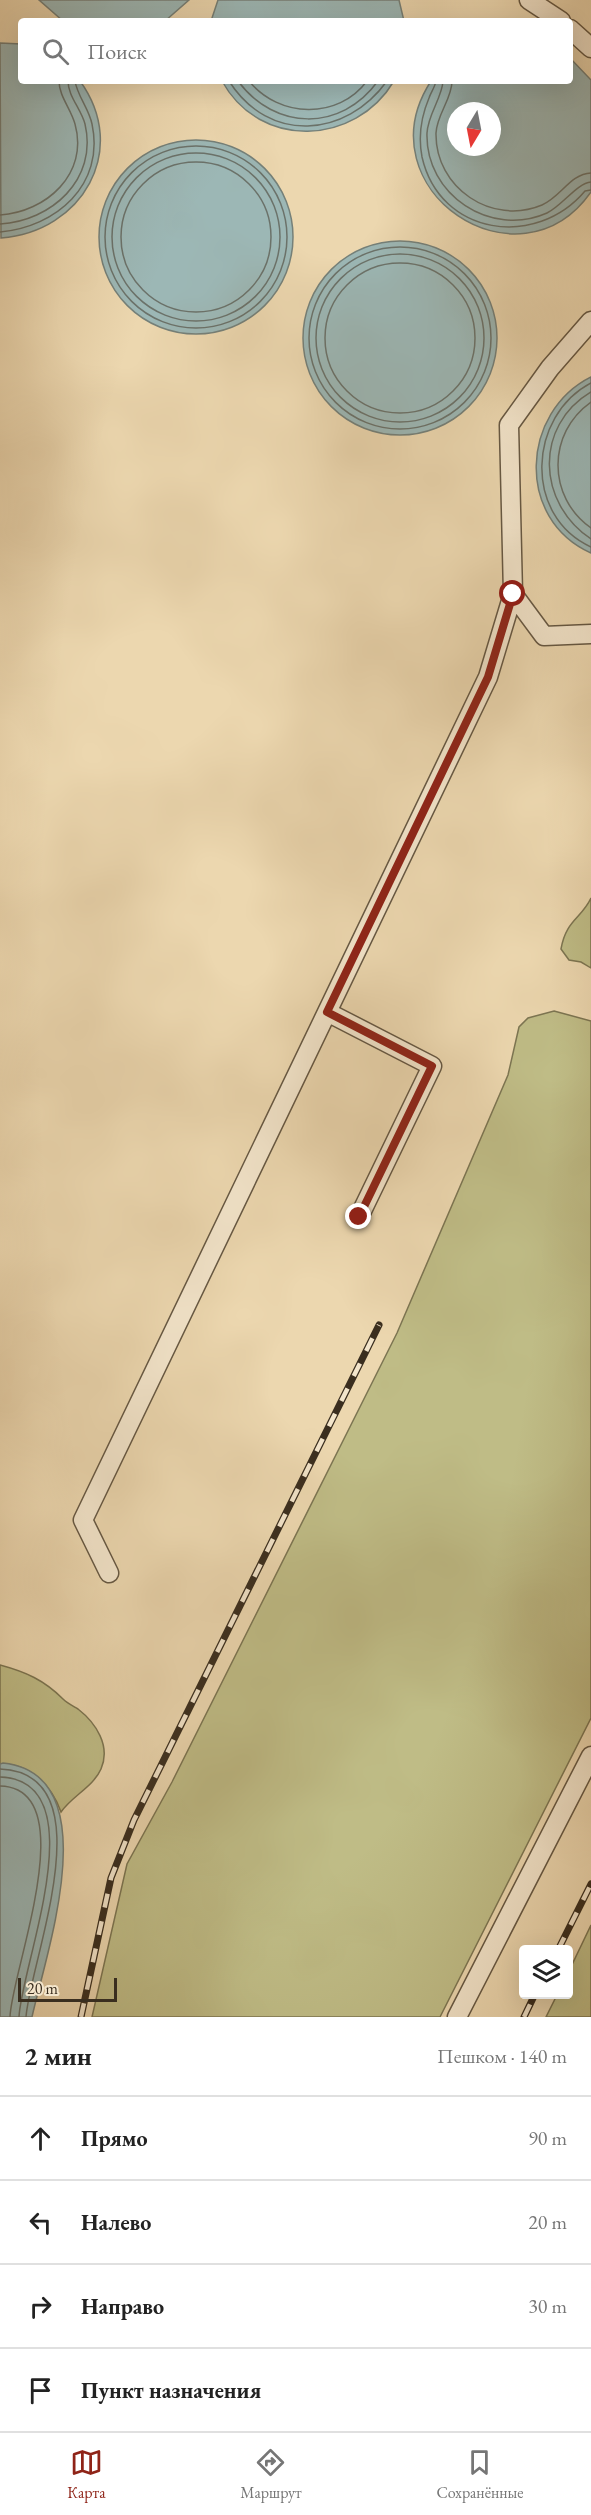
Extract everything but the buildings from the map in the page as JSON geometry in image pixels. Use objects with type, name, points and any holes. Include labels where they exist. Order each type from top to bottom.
[{"type":"lane","points":[[529,0],[556,18]]},
{"type":"lane","points":[[573,32],[591,48]]},
{"type":"lane","points":[[109,1573],[83,1520],[488,677],[513,594],[509,425],[550,368],[591,321]]},
{"type":"lane","points":[[513,594],[544,636],[591,634]]},
{"type":"lane","points":[[327,1012],[432,1066],[359,1217]]},
{"type":"lane","points":[[457,2017],[591,1756]]},
{"type":"shaded area","points":[[591,898],[591,968],[581,962],[569,960],[561,949],[566,932]]},
{"type":"shaded area","points":[[554,1011],[591,1021],[591,1718],[440,2017],[92,2017],[127,1864],[172,1782],[397,1333],[508,1075],[519,1027],[528,1018]]},
{"type":"shaded area","points":[[0,1665],[42,1682],[85,1715],[100,1736],[104,1752],[101,1769],[93,1781],[61,1812],[52,1793],[38,1778],[21,1767],[0,1764]]},
{"type":"shaded area","points":[[591,1925],[591,2017],[546,2017],[555,1999],[573,1999],[573,1963]]},
{"type":"water","points":[[39,0],[189,0],[168,18],[60,18]]},
{"type":"water","points":[[218,0],[399,0],[403,18],[212,18]]},
{"type":"water","points":[[0,43],[18,44],[18,84],[82,84],[94,107],[100,134],[98,159],[90,183],[75,204],[55,221],[30,232],[1,238]]},
{"type":"water","points":[[573,61],[591,80],[591,192],[561,221],[526,233],[490,231],[458,216],[432,191],[416,158],[415,121],[430,84],[573,84]]},
{"type":"water","points":[[224,84],[392,84],[377,102],[356,118],[332,128],[308,131],[283,128],[259,119],[239,103]]},
{"type":"water","points":[[206,140],[242,151],[265,168],[277,183],[286,200],[292,218],[292,256],[286,274],[277,291],[265,306],[250,318],[233,327],[215,333],[186,334],[150,323],[121,299],[110,283],[100,256],[99,227],[110,191],[134,162],[150,151],[177,141]]},
{"type":"water","points":[[410,241],[446,252],[469,269],[481,284],[490,301],[496,319],[496,357],[490,375],[481,392],[469,407],[454,419],[437,428],[419,434],[390,435],[354,424],[325,400],[314,384],[304,357],[303,328],[314,292],[338,263],[354,252],[381,242]]},
{"type":"water","points":[[591,377],[591,553],[566,537],[549,516],[539,492],[536,465],[540,439],[551,414],[568,393]]},
{"type":"water","points":[[0,1764],[35,1774],[54,1798],[62,1831],[62,1870],[57,1911],[32,2017],[0,2017]]},
{"type":"railway","points":[[81,2017],[111,1878],[134,1820],[379,1325]]},
{"type":"railway","points":[[560,1945],[591,1884]]},
{"type":"railway","points":[[524,2017],[533,1999]]},
{"type":"route","points":[[359,1217],[432,1066],[327,1012],[488,677],[513,594]]}]
